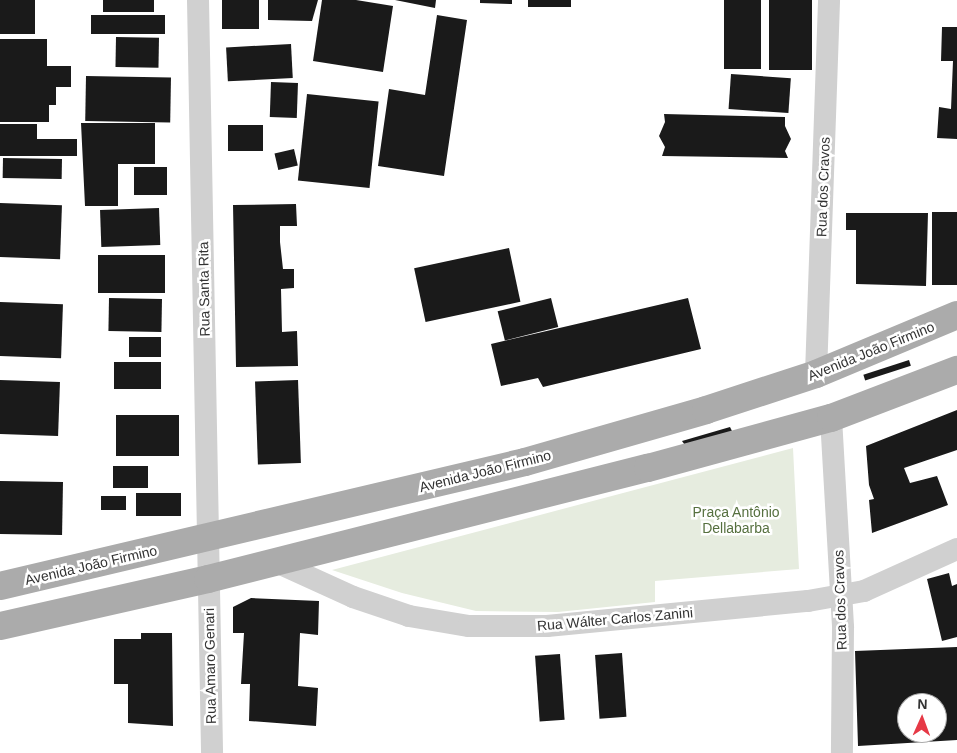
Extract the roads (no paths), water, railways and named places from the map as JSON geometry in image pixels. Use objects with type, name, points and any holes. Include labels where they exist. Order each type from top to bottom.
[{"type":"main road","name":"Avenida João Firmino","points":[[0,586],[525,462],[706,410],[816,374],[957,315]]},
{"type":"main road","points":[[0,626],[208,579],[648,468],[831,418],[957,370]]},
{"type":"street","name":"Rua Santa Rita","points":[[198,0],[208,579]]},
{"type":"street","name":"Rua dos Cravos","points":[[816,374],[829,0]]},
{"type":"street","name":"Rua dos Cravos","points":[[831,418],[841,595],[842,753]]},
{"type":"street","name":"Rua Wálter Carlos Zanini","points":[[274,561],[353,597],[409,616],[470,626],[548,626],[864,591],[957,549]]},
{"type":"street","name":"Rua Amaro Genari","points":[[208,579],[212,753]]},
{"type":"park label","name":"Praça Antônio Dellabarba","points":[[736,520]]}]
